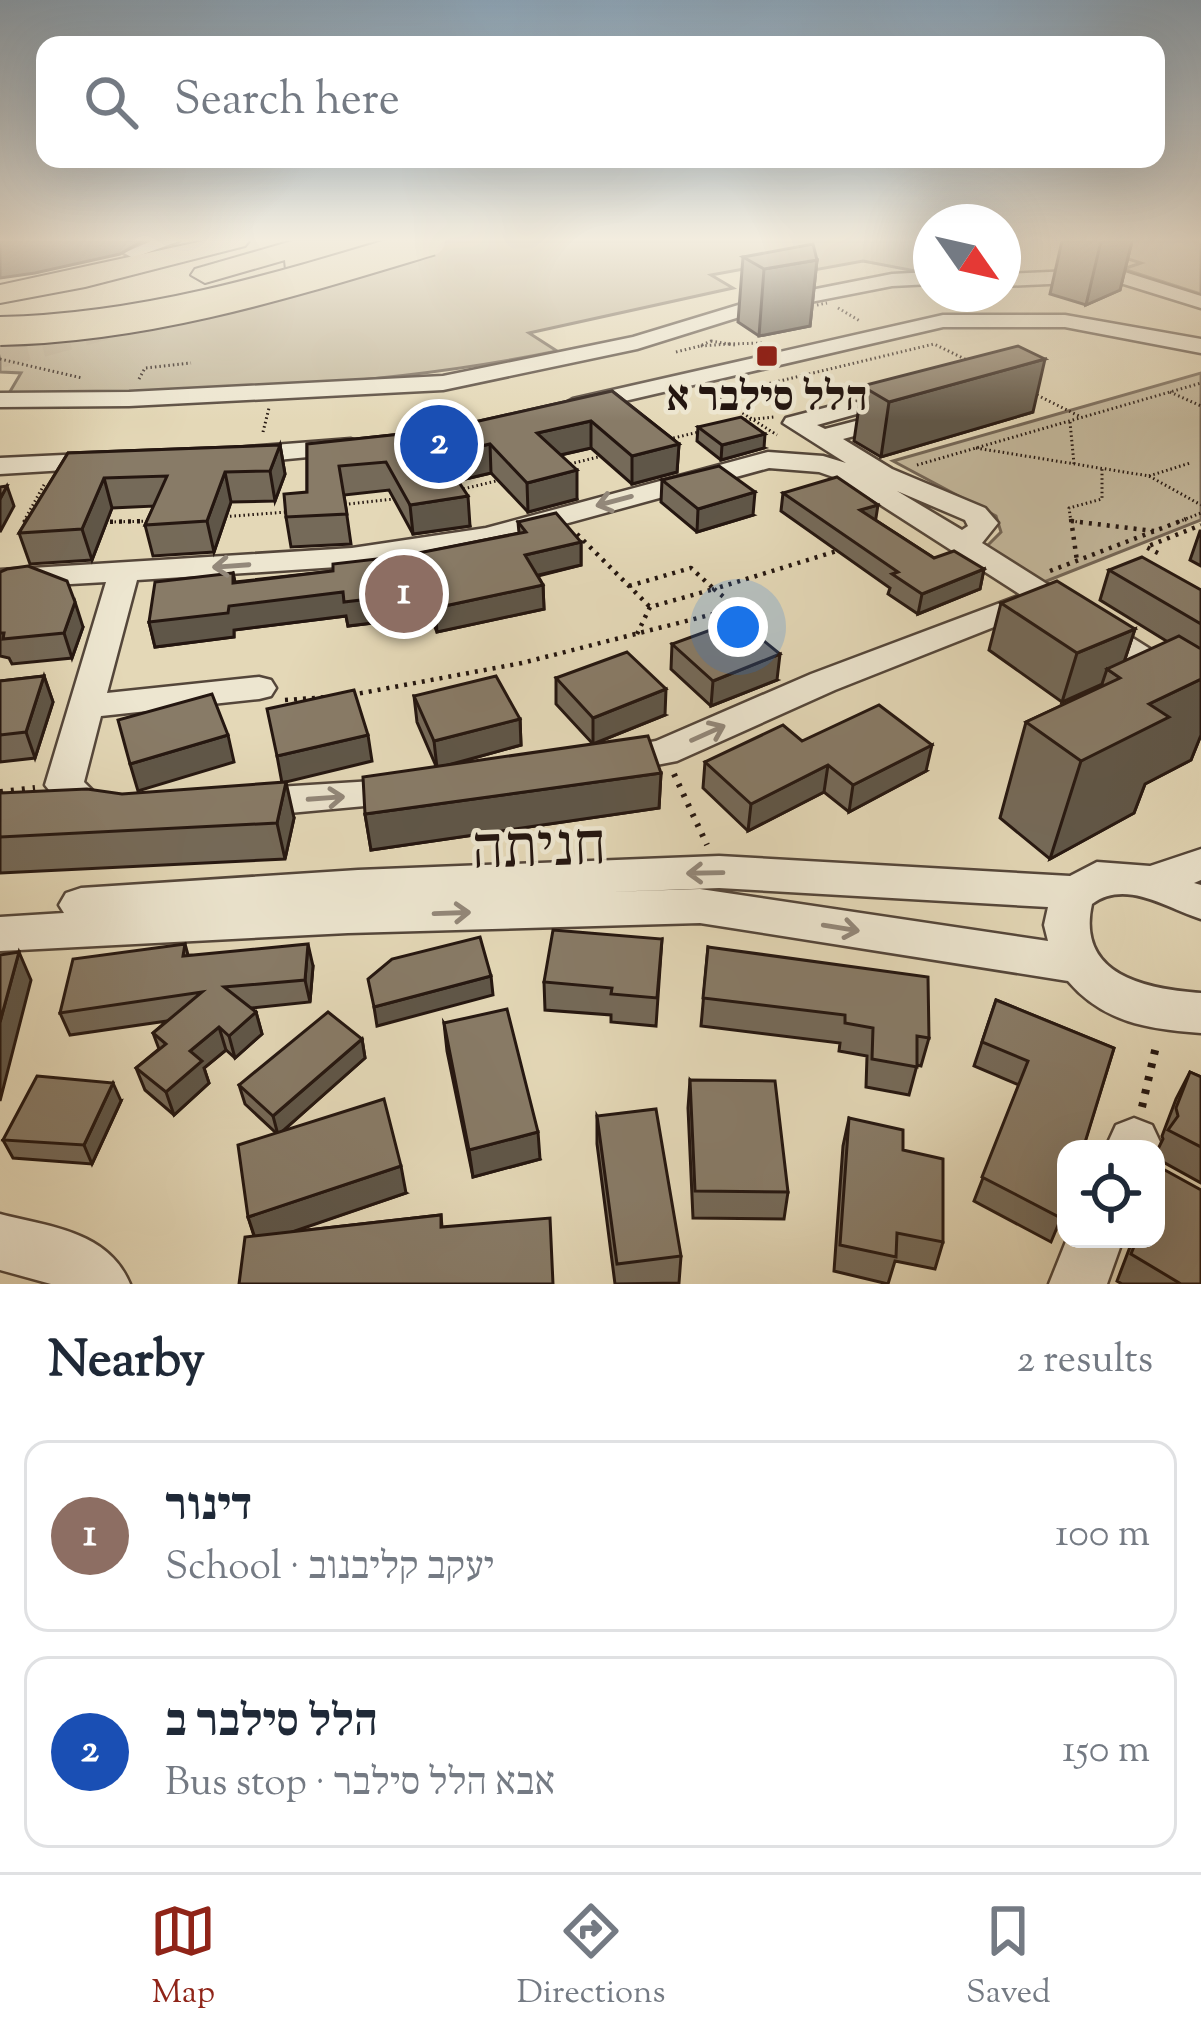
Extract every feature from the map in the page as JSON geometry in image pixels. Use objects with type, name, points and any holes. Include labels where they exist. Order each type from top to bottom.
[{"type":"highway","points":[[0,331],[68,330],[155,318],[217,301]]},
{"type":"street","points":[[0,400],[414,386],[476,378],[637,343],[786,301]]},
{"type":"street","points":[[547,412],[943,321],[1065,321],[1197,345]]},
{"type":"street","points":[[903,394],[795,423],[851,474],[1201,697]]},
{"type":"street","points":[[0,579],[352,556],[488,536],[768,460],[822,450],[931,408]]},
{"type":"street","points":[[209,457],[385,442]]},
{"type":"street","points":[[822,450],[975,514],[984,523],[981,531],[962,543]]},
{"type":"street","points":[[0,466],[123,461]]},
{"type":"street","points":[[124,572],[64,785],[84,806],[133,811]]},
{"type":"street","points":[[570,767],[664,752],[1033,589]]},
{"type":"street","points":[[88,706],[262,695]]},
{"type":"street","points":[[224,805],[429,789]]},
{"type":"street","points":[[1154,881],[1201,865]]},
{"type":"street","name":"חניתה","points":[[0,911],[358,886],[719,872],[1074,892],[1108,878],[1154,881]]},
{"type":"street","points":[[1154,881],[1201,903]]},
{"type":"street","points":[[1074,892],[1064,906],[1061,923],[1065,943],[1078,964],[1131,1002],[1182,1012]]},
{"type":"street","name":"חניתה","points":[[0,934],[279,919],[700,906],[1078,964]]},
{"type":"street","points":[[0,1242],[81,1264],[101,1284]]},
{"type":"street","points":[[1078,1284],[1092,1248]]},
{"type":"path","points":[[817,305],[827,303]]},
{"type":"path","points":[[711,341],[735,345],[718,346],[700,346],[711,341]]},
{"type":"path","points":[[717,396],[934,344],[981,367]]},
{"type":"path","points":[[0,359],[131,394],[145,368],[190,363]]},
{"type":"path","points":[[689,379],[752,418],[822,450]]},
{"type":"path","points":[[883,475],[1201,383]]},
{"type":"path","points":[[1029,391],[1081,417]]},
{"type":"path","points":[[1170,392],[1201,406]]},
{"type":"path","points":[[443,395],[462,430]]},
{"type":"path","points":[[262,436],[269,405]]},
{"type":"path","points":[[729,424],[752,418]]},
{"type":"path","points":[[1070,420],[1074,464]]},
{"type":"path","points":[[663,441],[707,430]]},
{"type":"path","points":[[971,448],[1149,476],[1201,505]]},
{"type":"path","points":[[553,468],[618,452]]},
{"type":"path","points":[[1149,476],[1190,463]]},
{"type":"path","points":[[1077,561],[1069,508],[1102,499],[1102,468]]},
{"type":"path","points":[[47,522],[24,521],[48,478]]},
{"type":"path","points":[[449,492],[512,478]]},
{"type":"path","points":[[332,506],[402,498]]},
{"type":"path","points":[[217,518],[285,512]]},
{"type":"path","points":[[1033,589],[1077,561],[1201,513]]},
{"type":"path","points":[[559,516],[650,607]]},
{"type":"path","points":[[1187,518],[1201,525]]},
{"type":"path","points":[[89,523],[151,520]]},
{"type":"path","points":[[1071,521],[1155,531]]},
{"type":"path","points":[[1158,553],[1146,547],[1201,525]]},
{"type":"path","points":[[636,637],[650,607],[854,545]]},
{"type":"path","points":[[262,695],[380,692],[636,637],[737,608],[691,568],[629,586]]},
{"type":"path","points":[[664,752],[719,872]]},
{"type":"path","points":[[0,792],[64,785]]},
{"type":"path","points":[[1134,1140],[1182,1012]]},
{"type":"shaded area","points":[[240,301],[674,301],[529,333],[557,351],[352,381],[215,390],[8,395],[21,373],[0,372],[0,336],[174,320]]},
{"type":"shaded area","points":[[1201,373],[1201,520],[1039,584],[985,548],[1001,532],[996,516],[893,461]]},
{"type":"building","points":[[1018,346],[1045,359],[889,402],[862,386]]},
{"type":"building","points":[[612,391],[679,444],[632,456],[591,421],[537,433],[577,470],[527,483],[490,444],[441,455],[468,496],[410,505],[386,462],[339,466],[347,514],[286,517],[284,494],[307,492],[307,444],[439,430]]},
{"type":"building","points":[[741,417],[765,434],[722,445],[698,427]]},
{"type":"building","points":[[280,445],[270,471],[225,472],[207,521],[145,525],[167,476],[104,478],[82,529],[19,533],[68,453]]},
{"type":"building","points":[[719,466],[755,492],[698,509],[662,480]]},
{"type":"building","points":[[837,477],[878,505],[860,510],[934,558],[954,551],[984,569],[922,594],[892,574],[898,572],[783,493]]},
{"type":"building","points":[[556,513],[581,542],[525,555],[543,585],[435,608],[427,592],[344,602],[343,592],[149,622],[155,582],[233,573],[233,583],[333,571],[333,564],[526,532],[518,522]]},
{"type":"building","points":[[1142,557],[1201,590],[1201,624],[1109,570]]},
{"type":"building","points":[[28,566],[67,581],[75,602],[64,633],[3,639],[0,572]]},
{"type":"building","points":[[1057,581],[1135,629],[1077,653],[1001,603]]},
{"type":"building","points":[[738,620],[780,654],[713,681],[672,644]]},
{"type":"building","points":[[1179,636],[1201,649],[1201,679],[1149,704],[1169,717],[1081,761],[1026,722],[1120,678],[1107,669]]},
{"type":"building","points":[[627,652],[666,689],[593,718],[556,678]]},
{"type":"building","points":[[44,676],[26,732],[0,735],[0,681]]},
{"type":"building","points":[[496,676],[520,719],[434,741],[414,696]]},
{"type":"building","points":[[354,690],[368,735],[277,756],[267,709]]},
{"type":"building","points":[[212,694],[228,735],[130,764],[118,720]]},
{"type":"building","points":[[879,705],[932,745],[853,785],[828,765],[751,804],[705,762],[783,725],[802,741]]},
{"type":"building","points":[[648,736],[661,773],[365,814],[363,777]]},
{"type":"building","points":[[286,782],[277,823],[0,837],[0,793],[87,789],[122,794]]},
{"type":"building","points":[[553,930],[662,939],[657,998],[544,982]]},
{"type":"building","points":[[480,937],[491,976],[374,1007],[368,979],[392,959]]},
{"type":"building","points":[[185,944],[183,956],[308,944],[305,980],[224,987],[256,1012],[229,1036],[219,1027],[190,1051],[202,1061],[166,1092],[136,1068],[166,1044],[153,1033],[202,992],[60,1013],[73,959]]},
{"type":"building","points":[[708,947],[928,977],[929,1038],[917,1036],[917,1067],[872,1059],[873,1028],[845,1023],[845,1015],[703,998]]},
{"type":"building","points":[[19,952],[0,1022],[0,955]]},
{"type":"building","points":[[996,1000],[1114,1048],[1086,1140],[1057,1140],[1057,1216],[982,1177],[1028,1061],[982,1042]]},
{"type":"building","points":[[507,1009],[538,1132],[469,1150],[444,1023]]},
{"type":"building","points":[[328,1012],[362,1039],[273,1116],[239,1085]]},
{"type":"building","points":[[1190,1072],[1201,1077],[1201,1147],[1168,1130],[1178,1116],[1176,1108]]},
{"type":"building","points":[[37,1076],[113,1083],[84,1145],[3,1140]]},
{"type":"building","points":[[690,1080],[775,1081],[788,1192],[695,1191]]},
{"type":"building","points":[[384,1099],[401,1166],[248,1217],[238,1145]]},
{"type":"building","points":[[656,1109],[681,1256],[617,1264],[597,1116]]},
{"type":"building","points":[[849,1118],[903,1130],[903,1150],[943,1159],[943,1242],[897,1233],[896,1257],[840,1245]]},
{"type":"building","points":[[1165,1170],[1201,1190],[1201,1284],[1181,1284],[1131,1254],[1133,1248],[1165,1248]]},
{"type":"building","points":[[441,1215],[441,1227],[550,1218],[553,1284],[239,1284],[245,1237]]},
{"type":"tunnel","points":[[0,354],[105,326]]},
{"type":"place","name":"הלל סילבר א","points":[[767,356]]},
{"type":"place","name":"הלל סילבר ב","points":[[439,444]]},
{"type":"place","name":"דינור","points":[[404,594]]}]
